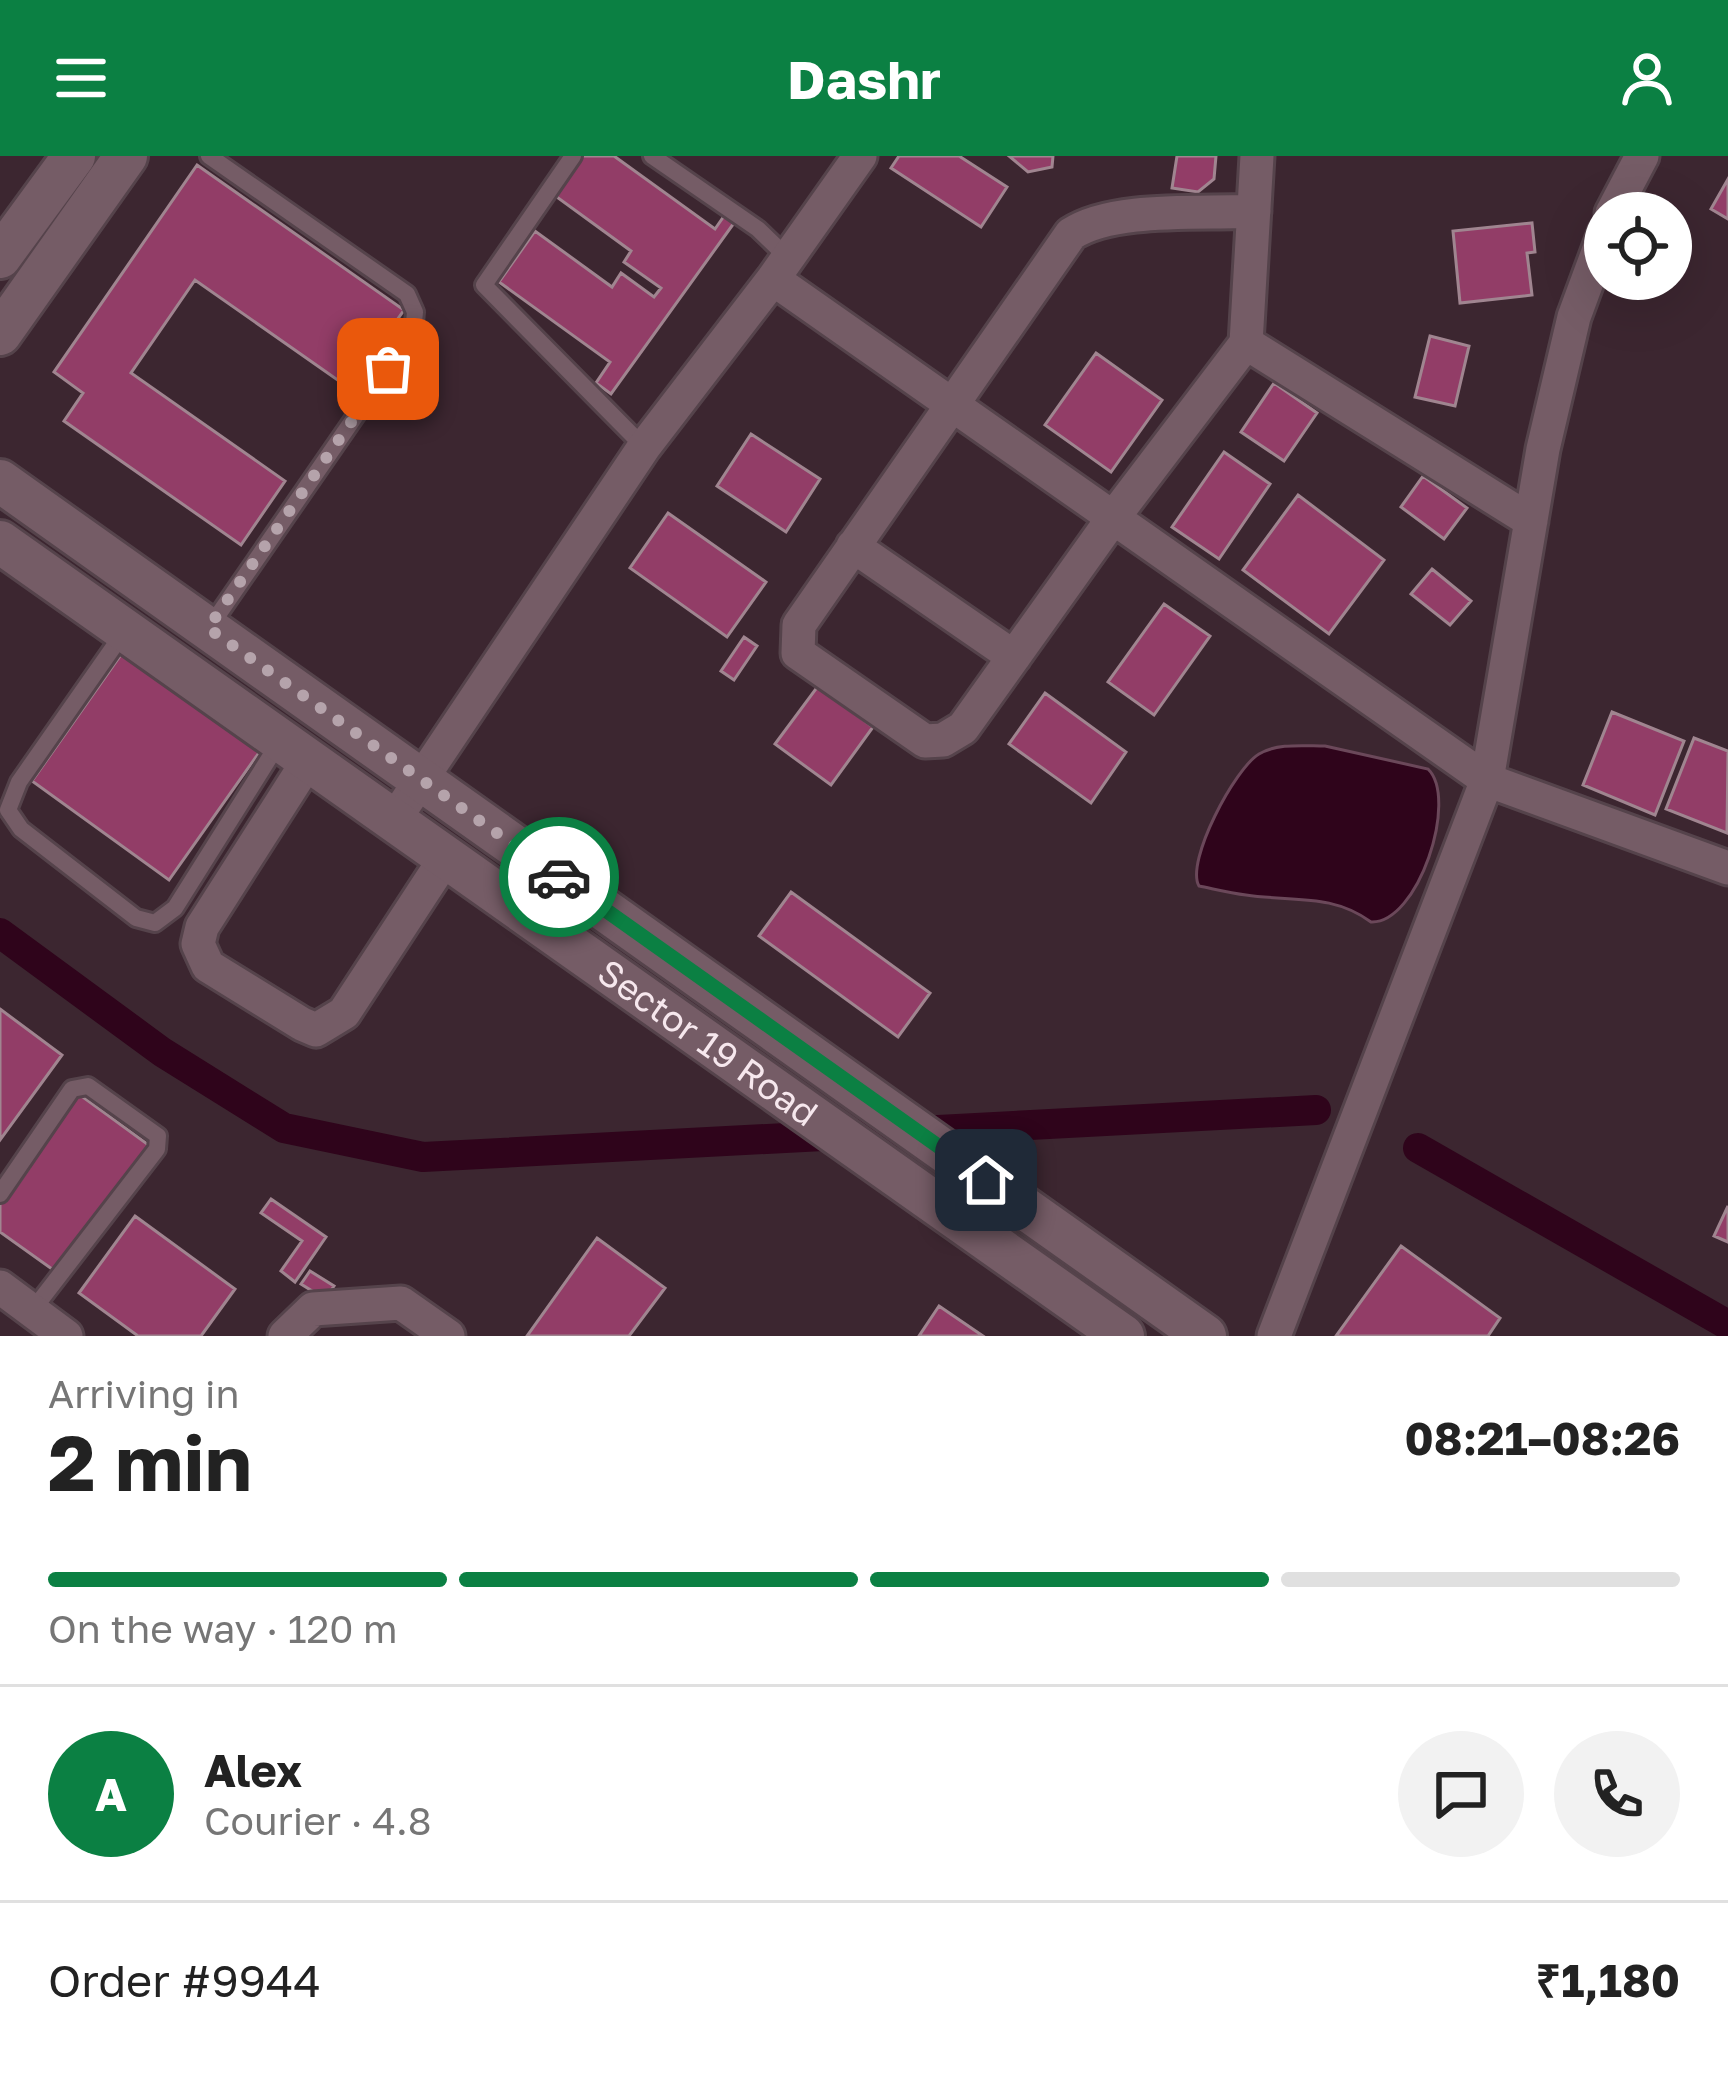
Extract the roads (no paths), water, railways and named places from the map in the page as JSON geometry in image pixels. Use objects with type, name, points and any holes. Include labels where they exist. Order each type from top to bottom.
[{"type":"street","points":[[0,257],[74,156]]},
{"type":"street","points":[[0,334],[126,156]]},
{"type":"street","points":[[394,820],[644,447],[860,156]]},
{"type":"street","points":[[1254,211],[1110,218],[1086,223],[1070,234],[799,625],[799,653],[925,741],[943,740],[963,728],[1246,343],[1254,211],[1257,156]]},
{"type":"street","points":[[1623,192],[1642,156]]},
{"type":"street","points":[[781,268],[952,404],[1487,780],[1728,868]]},
{"type":"street","points":[[1274,1336],[1487,780],[1543,449],[1584,290]]},
{"type":"street","points":[[1246,343],[1531,521]]},
{"type":"street","name":"Sector 19 Road","points":[[0,481],[1205,1336]]},
{"type":"street","name":"Sector 19 Road","points":[[0,542],[1123,1336]]},
{"type":"street","points":[[854,546],[1014,657]]},
{"type":"street","points":[[294,750],[202,928],[198,944],[208,966],[302,1024],[316,1030],[331,1024],[344,1013],[446,857]]},
{"type":"street","points":[[0,1287],[66,1336]]},
{"type":"street","points":[[285,1336],[313,1309],[401,1303],[448,1336]]},
{"type":"lane","points":[[208,628],[413,333],[415,312],[407,294],[209,156]]},
{"type":"lane","points":[[573,156],[484,285],[644,447]]},
{"type":"lane","points":[[652,156],[758,229],[781,268]]},
{"type":"lane","points":[[125,631],[19,782],[8,810],[21,829],[136,918],[155,923],[175,908],[294,750]]},
{"type":"lane","points":[[0,1194],[72,1090],[88,1086],[158,1136],[157,1149],[32,1311]]},
{"type":"waterway","points":[[0,933],[162,1052],[284,1128],[423,1157],[1316,1110]]},
{"type":"waterway","points":[[1418,1148],[1728,1325]]}]
